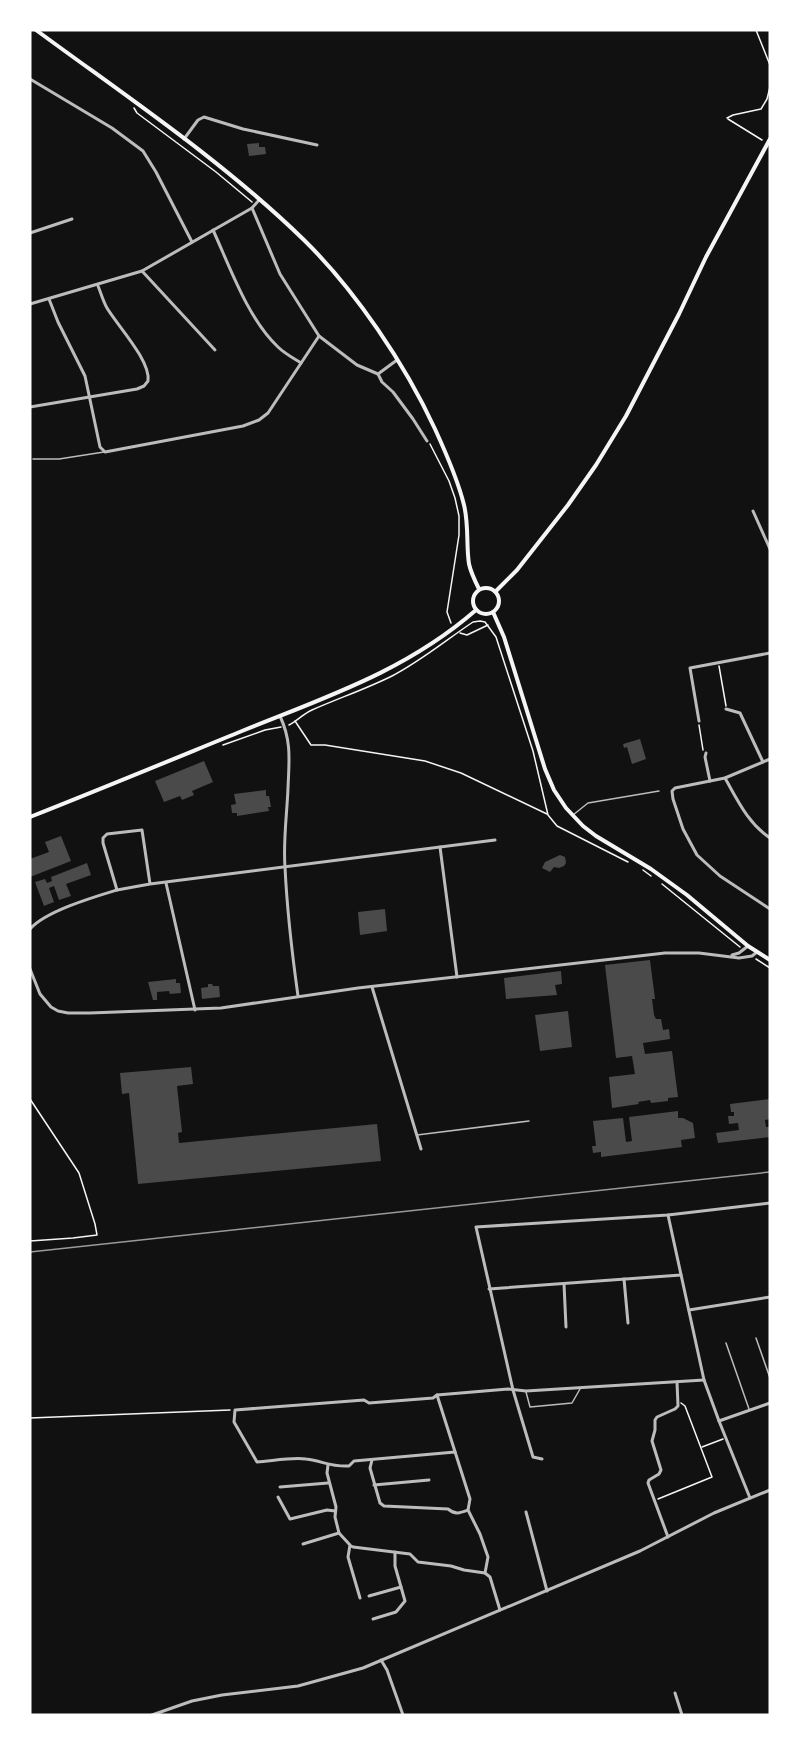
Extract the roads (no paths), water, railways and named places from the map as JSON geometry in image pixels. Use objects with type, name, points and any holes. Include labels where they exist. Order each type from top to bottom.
[{"type":"main road","points":[[39,31],[184,139],[260,200],[305,241],[353,295],[398,360],[434,428],[462,498],[468,524],[468,561],[479,589]]},
{"type":"main road","points":[[496,591],[517,570],[568,506],[626,416],[706,257],[770,139]]},
{"type":"main road","points":[[488,587],[496,591],[500,601],[498,608],[486,614],[476,610],[473,600],[479,589],[488,587]]},
{"type":"main road","points":[[30,817],[385,672],[452,630],[476,610]]},
{"type":"main road","points":[[493,612],[504,636],[545,769],[554,790],[572,815],[596,836],[651,869],[687,895],[748,946],[770,960]]},
{"type":"street","points":[[30,79],[112,128],[143,151],[192,242]]},
{"type":"street","points":[[184,139],[198,120],[204,117],[243,129],[317,145]]},
{"type":"street","points":[[30,304],[142,271],[254,206],[260,200]]},
{"type":"street","points":[[254,206],[280,274],[319,336],[338,352],[378,374],[427,441]]},
{"type":"street","points":[[30,233],[72,219]]},
{"type":"street","points":[[213,230],[242,293],[262,329],[278,348],[301,363]]},
{"type":"street","points":[[142,271],[215,350]]},
{"type":"street","points":[[30,408],[141,388],[146,384],[149,378],[147,372],[129,336],[106,306],[98,285]]},
{"type":"street","points":[[49,299],[85,376],[100,447],[105,452],[243,426],[259,420],[272,408],[319,336]]},
{"type":"street","points":[[378,374],[398,360]]},
{"type":"street","points":[[753,512],[770,549]]},
{"type":"street","points":[[699,721],[690,668],[770,653]]},
{"type":"street","points":[[726,710],[740,713],[763,762]]},
{"type":"street","points":[[280,716],[285,726],[291,754],[285,867],[289,925],[298,996]]},
{"type":"street","points":[[706,753],[710,781]]},
{"type":"street","points":[[770,759],[725,778],[675,788],[672,793],[683,829],[697,855],[720,876],[770,909]]},
{"type":"street","points":[[725,778],[744,812],[760,831],[770,838]]},
{"type":"street","points":[[117,890],[103,843],[103,837],[106,834],[142,830],[150,884]]},
{"type":"street","points":[[30,929],[39,921],[85,900],[117,890],[495,840]]},
{"type":"street","points":[[440,847],[457,977]]},
{"type":"street","points":[[165,882],[195,1010]]},
{"type":"street","points":[[729,956],[748,946]]},
{"type":"street","points":[[30,969],[40,994],[51,1007],[58,1011],[90,1013],[221,1008],[298,996],[664,953],[739,958],[752,956],[757,952]]},
{"type":"street","points":[[372,987],[421,1149]]},
{"type":"street","points":[[542,1459],[532,1457],[513,1390],[476,1227],[668,1215],[770,1203]]},
{"type":"street","points":[[668,1215],[704,1380],[750,1498]]},
{"type":"street","points":[[489,1289],[681,1275]]},
{"type":"street","points":[[624,1280],[627,1323]]},
{"type":"street","points":[[564,1284],[566,1327]]},
{"type":"street","points":[[689,1310],[770,1298]]},
{"type":"street","points":[[455,1452],[354,1461],[349,1466],[328,1465],[306,1459],[258,1462],[234,1422],[235,1410],[364,1400],[369,1403],[508,1389],[525,1391],[704,1380]]},
{"type":"street","points":[[668,1537],[649,1486],[649,1480],[661,1470],[652,1441],[655,1420],[659,1415],[677,1408],[679,1402],[677,1382]]},
{"type":"street","points":[[437,1395],[470,1499],[468,1510],[488,1557],[485,1573]]},
{"type":"street","points":[[719,1421],[770,1403]]},
{"type":"street","points":[[372,1459],[370,1468],[374,1485],[380,1503],[384,1506],[448,1509],[458,1514],[468,1510]]},
{"type":"street","points":[[328,1465],[328,1483],[336,1507],[334,1517],[339,1533],[350,1545],[410,1554],[418,1562],[485,1573],[490,1578],[501,1610]]},
{"type":"street","points":[[374,1485],[429,1480]]},
{"type":"street","points":[[280,1487],[328,1483]]},
{"type":"street","points":[[152,1715],[192,1701],[298,1686],[352,1671],[547,1591],[668,1537],[714,1513],[770,1490]]},
{"type":"street","points":[[278,1497],[290,1519],[327,1510],[335,1511]]},
{"type":"street","points":[[526,1512],[547,1591]]},
{"type":"street","points":[[303,1544],[339,1533]]},
{"type":"street","points":[[350,1545],[348,1557],[360,1598]]},
{"type":"street","points":[[373,1619],[399,1610],[405,1601],[394,1566],[395,1552]]},
{"type":"street","points":[[369,1596],[401,1587]]},
{"type":"street","points":[[381,1660],[403,1715]]},
{"type":"street","points":[[675,1693],[682,1715]]},
{"type":"lane","points":[[33,459],[59,459],[105,452]]},
{"type":"lane","points":[[572,815],[588,803],[659,791]]},
{"type":"lane","points":[[417,1135],[529,1121]]},
{"type":"lane","points":[[756,1338],[770,1378]]},
{"type":"lane","points":[[726,1343],[749,1410]]},
{"type":"lane","points":[[525,1391],[531,1407],[572,1403],[580,1388]]},
{"type":"railway","points":[[30,1252],[770,1172]]}]
